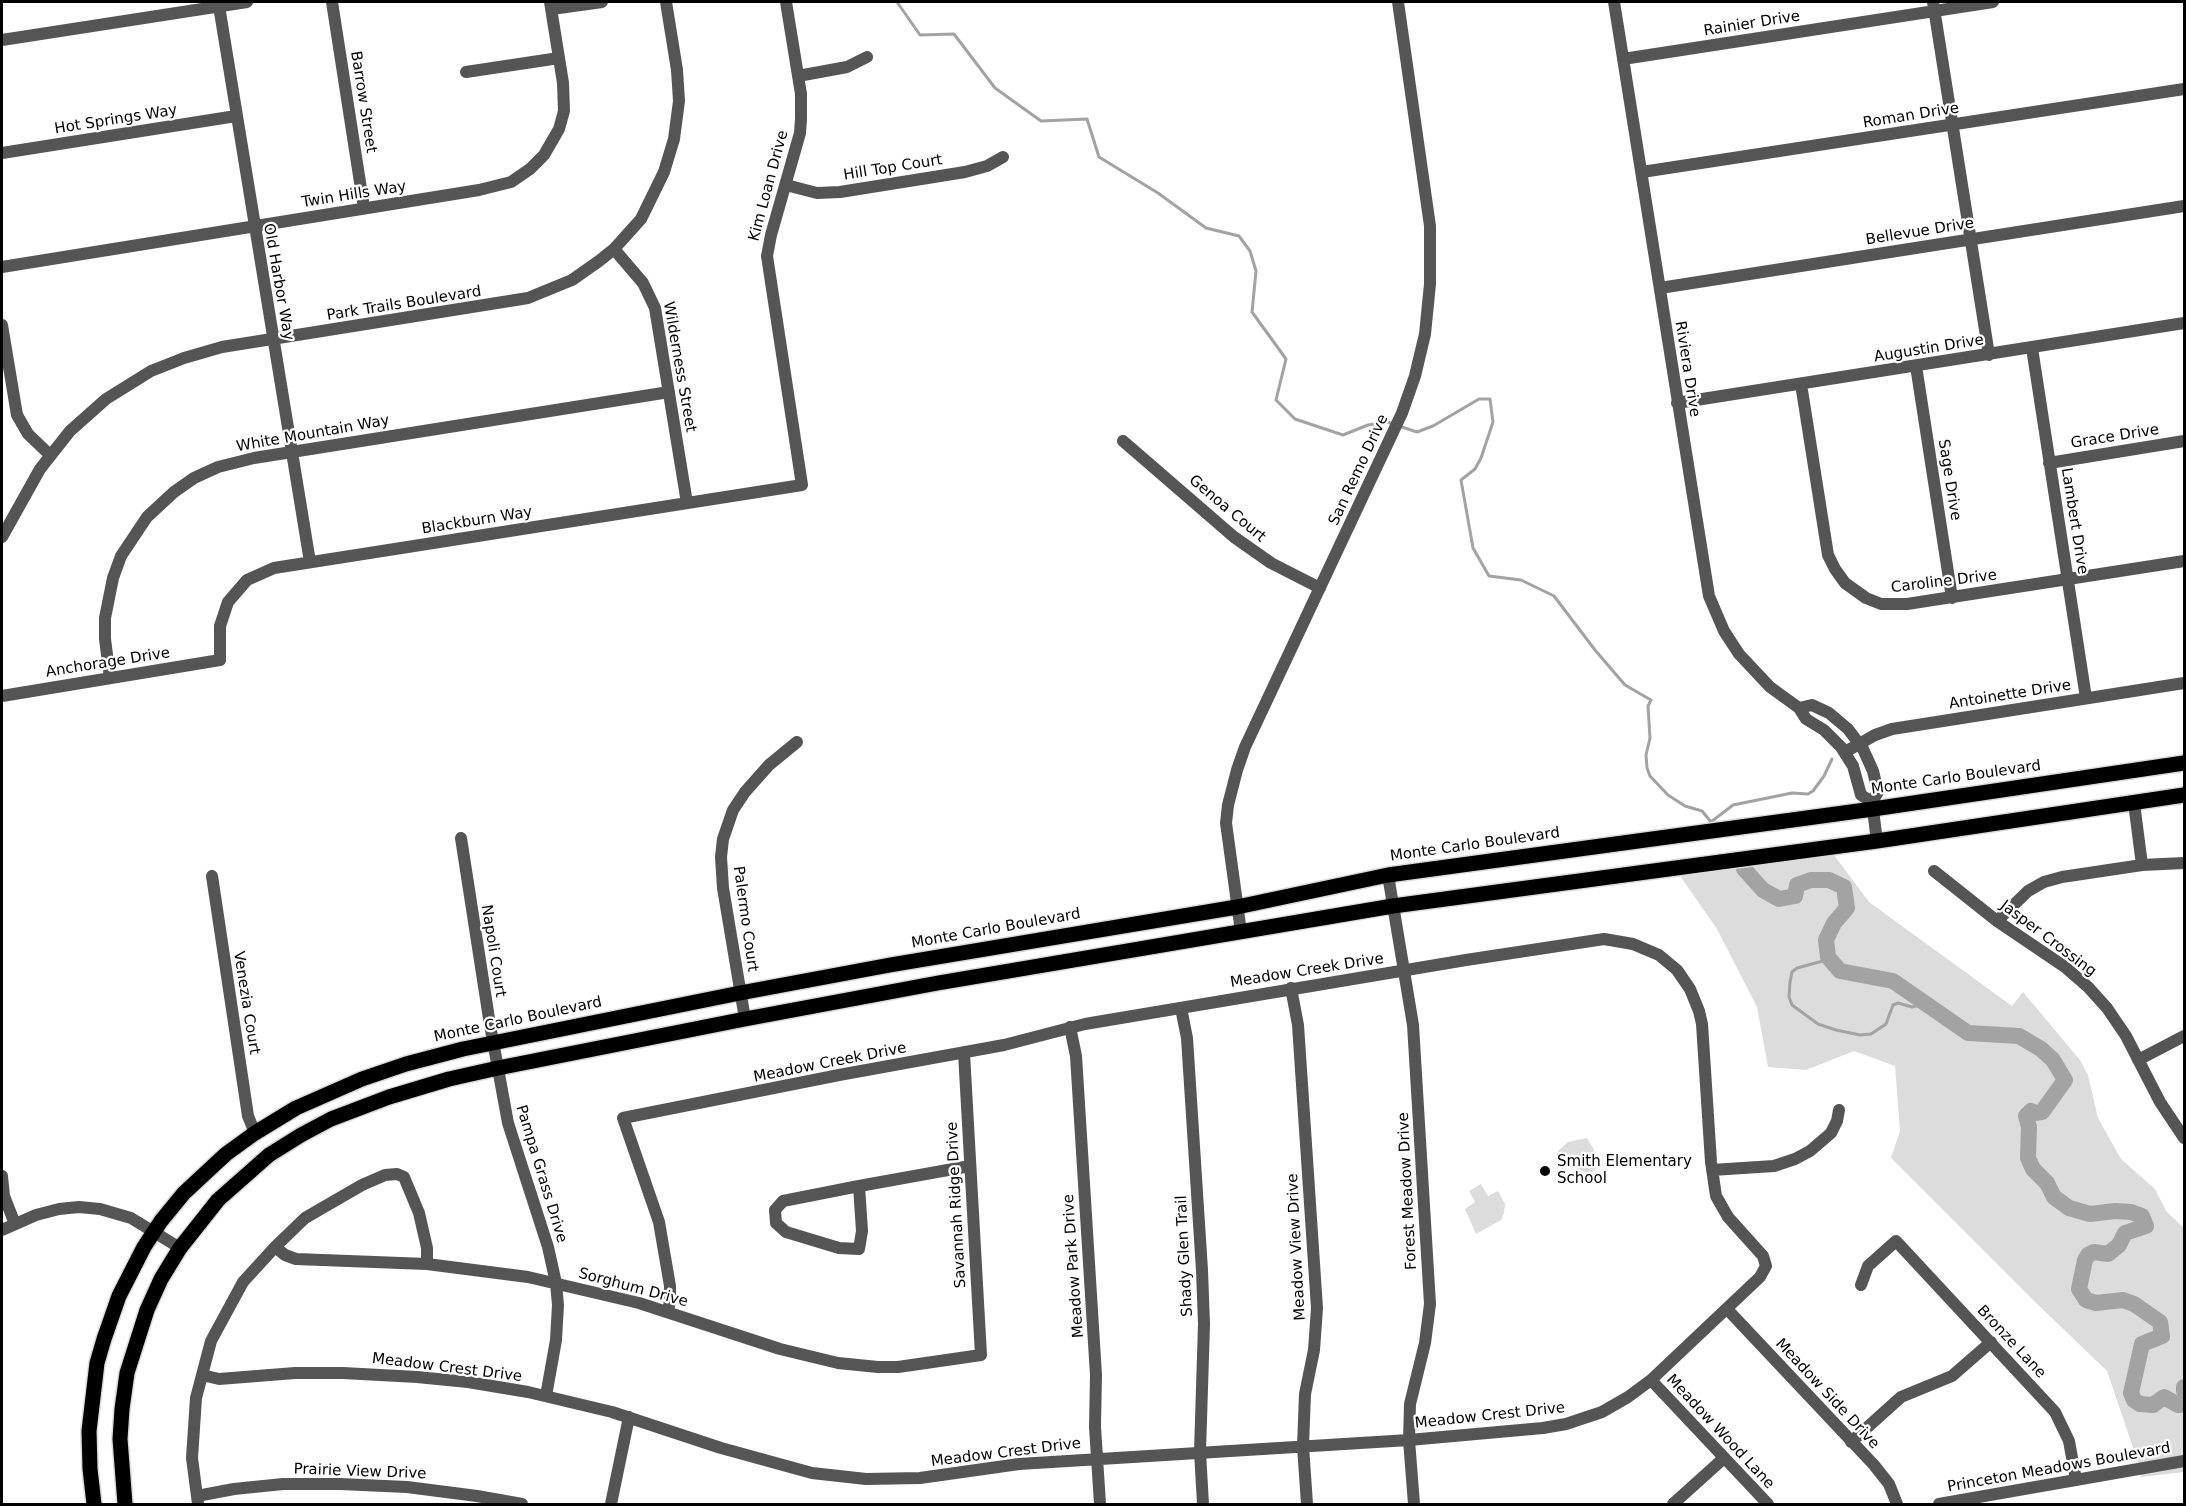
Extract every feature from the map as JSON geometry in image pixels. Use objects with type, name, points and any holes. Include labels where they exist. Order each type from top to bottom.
[{"type":"main road","name":"Monte Carlo Boulevard","points":[[94,1504],[89,1431],[99,1356],[125,1281],[154,1231],[197,1179],[226,1154],[255,1133],[311,1100],[352,1083],[417,1061],[493,1043],[740,993],[1237,907],[1388,875],[1872,805],[2184,763]]},
{"type":"main road","points":[[125,1504],[120,1447],[127,1373],[147,1310],[180,1248],[206,1213],[230,1188],[269,1155],[331,1119],[389,1097],[449,1079],[498,1068],[745,1019],[938,983],[1393,906],[1877,841],[2184,795]]},
{"type":"street","points":[[2,40],[247,2]]},
{"type":"street","name":"Barrow Street","points":[[332,2],[364,208]]},
{"type":"street","points":[[551,5],[602,2]]},
{"type":"street","name":"Park Trails Boulevard","points":[[2,537],[50,455],[70,431],[93,409],[120,389],[151,371],[203,352],[528,298],[572,280],[614,249],[641,219],[664,172],[674,139],[679,101],[677,69],[666,2]]},
{"type":"street","name":"Kim Loan Drive","points":[[786,2],[798,76],[800,133],[767,256],[802,485]]},
{"type":"street","name":"San Remo Drive","points":[[1241,932],[1226,823],[1233,782],[1245,747],[1402,413],[1415,376],[1425,334],[1431,257],[1428,209],[1398,2]]},
{"type":"street","name":"Riviera Drive","points":[[1614,2],[1703,571],[1713,608],[1730,642],[1748,665],[1770,687],[1798,708],[1806,719],[1824,730],[1845,752],[1856,773],[1861,795],[1872,805]]},
{"type":"street","name":"Rainier Drive","points":[[1623,59],[1934,6],[1993,2]]},
{"type":"street","name":"Twin Hills Way","points":[[2,267],[490,188],[511,182],[530,169],[550,147],[561,119],[564,93],[551,5]]},
{"type":"street","name":"Old Harbor Way","points":[[219,6],[310,562]]},
{"type":"street","points":[[1934,6],[1989,355]]},
{"type":"street","points":[[798,76],[847,67],[867,57]]},
{"type":"street","points":[[466,72],[559,58]]},
{"type":"street","name":"Roman Drive","points":[[1642,172],[2184,89]]},
{"type":"street","name":"Hot Springs Way","points":[[2,153],[236,116]]},
{"type":"street","name":"Hill Top Court","points":[[786,185],[817,193],[840,192],[965,172],[987,166],[1004,157]]},
{"type":"street","name":"Bellevue Drive","points":[[1660,288],[2184,206]]},
{"type":"street","name":"Wilderness Street","points":[[614,249],[644,283],[653,301],[659,322],[687,503]]},
{"type":"street","name":"Augustin Drive","points":[[1677,403],[2184,323]]},
{"type":"street","points":[[2,325],[17,415],[28,434],[50,455]]},
{"type":"street","name":"Lambert Drive","points":[[2032,348],[2086,698]]},
{"type":"street","name":"Sage Drive","points":[[1916,366],[1952,598]]},
{"type":"street","name":"Caroline Drive","points":[[1801,384],[1826,547],[1839,576],[1858,593],[1881,604],[1908,604],[1952,598],[2184,561]]},
{"type":"street","name":"White Mountain Way","points":[[110,678],[105,639],[107,605],[121,556],[139,526],[169,496],[200,475],[236,462],[291,451],[669,392]]},
{"type":"street","name":"Genoa Court","points":[[1123,441],[1234,537],[1271,563],[1320,588]]},
{"type":"street","name":"Grace Drive","points":[[2049,463],[2184,441]]},
{"type":"street","name":"Blackburn Way","points":[[220,660],[219,640],[222,617],[228,602],[240,587],[255,575],[265,571],[802,485]]},
{"type":"street","name":"Anchorage Drive","points":[[2,696],[220,660]]},
{"type":"street","name":"Antoinette Drive","points":[[1845,752],[1875,735],[1901,728],[2184,683]]},
{"type":"street","name":"Riviera Drive","points":[[1798,708],[1812,705],[1829,713],[1841,722],[1859,743],[1871,764],[1878,792],[1872,805],[1877,841]]},
{"type":"street","name":"Palermo Court","points":[[745,1019],[722,879],[723,839],[733,810],[745,792],[769,765],[797,742]]},
{"type":"street","points":[[2134,803],[2142,865]]},
{"type":"street","name":"Napoli Court","points":[[460,838],[498,1068]]},
{"type":"street","points":[[1997,921],[2020,898],[2044,882],[2062,877],[2142,865],[2184,863]]},
{"type":"street","name":"Jasper Crossing","points":[[1934,871],[1997,921],[2065,968],[2088,987],[2107,1008],[2126,1036],[2160,1102],[2184,1138]]},
{"type":"street","name":"Forest Meadow Drive","points":[[1388,875],[1414,1045],[1430,1304],[1425,1343],[1411,1395],[1409,1440],[1414,1504]]},
{"type":"street","name":"Venezia Court","points":[[212,876],[248,1116],[255,1133]]},
{"type":"street","name":"Meadow Creek Drive","points":[[668,1311],[670,1286],[660,1222],[623,1118],[839,1075],[1004,1046],[1070,1027],[1292,988],[1594,940],[1623,941],[1659,955],[1682,975],[1690,989],[1699,1011],[1703,1031],[1712,1170],[1716,1196],[1732,1224],[1763,1256],[1766,1266]]},
{"type":"street","name":"Meadow View Drive","points":[[1292,988],[1298,1025],[1317,1308],[1314,1350],[1305,1394],[1303,1446],[1307,1504]]},
{"type":"street","name":"Shady Glen Trail","points":[[1180,1008],[1187,1038],[1202,1270],[1204,1324],[1200,1452],[1203,1504]]},
{"type":"street","name":"Meadow Park Drive","points":[[1070,1027],[1076,1056],[1096,1375],[1100,1504]]},
{"type":"street","points":[[2138,1060],[2184,1036]]},
{"type":"street","name":"Savannah Ridge Drive","points":[[963,1053],[981,1355]]},
{"type":"street","name":"Pampa Grass Drive","points":[[498,1068],[508,1123],[548,1247],[556,1283],[558,1305],[556,1340],[546,1396]]},
{"type":"street","points":[[1712,1170],[1773,1166],[1796,1159],[1810,1151],[1831,1132],[1837,1121],[1839,1110]]},
{"type":"street","points":[[859,1186],[862,1231],[859,1249],[839,1248],[786,1232],[776,1223],[775,1210],[783,1201],[859,1186],[970,1166]]},
{"type":"street","points":[[198,1500],[192,1458],[196,1398],[211,1341],[243,1282],[275,1247],[304,1218],[362,1185],[385,1175],[397,1173],[404,1177],[419,1213],[427,1248],[427,1264]]},
{"type":"street","points":[[2,1176],[4,1196],[15,1224]]},
{"type":"street","points":[[2,1230],[48,1211],[79,1207],[100,1209],[122,1214],[180,1248]]},
{"type":"street","name":"Bronze Lane","points":[[1861,1285],[1868,1266],[1896,1241],[2050,1405],[2069,1441],[2076,1480]]},
{"type":"street","name":"Sorghum Drive","points":[[275,1247],[285,1255],[296,1259],[427,1264],[502,1273],[556,1283],[668,1311],[789,1351],[858,1366],[919,1365],[981,1355]]},
{"type":"street","name":"Meadow Crest Drive","points":[[202,1375],[219,1379],[304,1373],[374,1374],[468,1382],[546,1396],[629,1417],[765,1461],[837,1477],[920,1478],[994,1467],[1097,1458],[1409,1440],[1566,1424],[1607,1409],[1651,1380],[1760,1277],[1766,1266]]},
{"type":"street","name":"Meadow Side Drive","points":[[1727,1309],[1884,1478],[1897,1504]]},
{"type":"street","points":[[1851,1442],[1901,1397],[1952,1376],[1991,1342]]},
{"type":"street","name":"Meadow Wood Lane","points":[[1651,1380],[1768,1504]]},
{"type":"street","points":[[611,1504],[629,1417]]},
{"type":"street","points":[[1673,1504],[1724,1458]]},
{"type":"street","name":"Princeton Meadows Boulevard","points":[[1939,1504],[2184,1461]]},
{"type":"street","name":"Prairie View Drive","points":[[198,1500],[234,1489],[283,1484],[340,1484],[407,1487],[522,1504]]},
{"type":"shaded area","points":[[1834,855],[1869,902],[2012,1006],[2023,992],[2080,1060],[2088,1075],[2098,1118],[2121,1159],[2155,1189],[2166,1211],[2184,1228],[2184,1472],[2141,1477],[2107,1371],[1891,1158],[1900,1131],[1895,1066],[1854,1051],[1806,1070],[1768,1067],[1757,1007],[1717,929],[1678,873]]},
{"type":"shaded area","points":[[1587,1138],[1599,1166],[1587,1173],[1577,1169],[1558,1151],[1568,1142]]},
{"type":"shaded area","points":[[1481,1184],[1488,1196],[1498,1191],[1505,1204],[1501,1220],[1476,1234],[1465,1209],[1475,1202],[1469,1191]]},
{"type":"waterway","points":[[897,2],[920,35],[954,34],[995,88],[1041,121],[1087,119],[1099,157],[1158,193],[1206,228],[1239,236],[1250,251],[1256,271],[1252,312],[1286,359],[1276,400],[1295,419],[1343,435],[1368,425],[1388,422],[1393,424]]},
{"type":"waterway","points":[[1399,426],[1417,432],[1433,426],[1479,399],[1490,399],[1493,422],[1481,458],[1475,469],[1461,480],[1473,548],[1489,576],[1521,580],[1554,596],[1625,685],[1651,700],[1648,706],[1650,738],[1646,755],[1647,768],[1650,776],[1668,795],[1685,806],[1702,811],[1711,822],[1733,805],[1792,793],[1808,794],[1824,776],[1832,759]]},
{"type":"waterway","points":[[1744,869],[1763,890],[1779,899],[1795,896],[1797,885],[1811,880],[1829,880],[1844,887],[1847,908],[1834,923],[1826,940],[1828,957],[1840,971],[1893,981],[1968,1033],[2019,1036],[2041,1049],[2053,1060],[2065,1080],[2042,1112],[2031,1111],[2026,1116],[2029,1127],[2028,1158],[2033,1169],[2047,1183],[2054,1197],[2069,1208],[2090,1214],[2115,1211],[2131,1212],[2142,1216],[2146,1226],[2125,1233],[2119,1245],[2108,1254],[2094,1252],[2088,1255],[2079,1289],[2086,1300],[2096,1303],[2123,1300],[2134,1304],[2160,1322],[2162,1336],[2142,1344],[2131,1393],[2134,1400],[2140,1404],[2153,1405],[2164,1397],[2178,1405],[2184,1404]]},
{"type":"waterway","points":[[1828,957],[1823,961],[1797,968],[1792,972],[1790,982],[1789,997],[1792,1005],[1818,1024],[1860,1035],[1871,1034],[1886,1024],[1893,1005],[1898,1003],[1912,1007],[1928,1003]]},
{"type":"place","name":"Smith Elementary School","points":[[1545,1171]]}]
